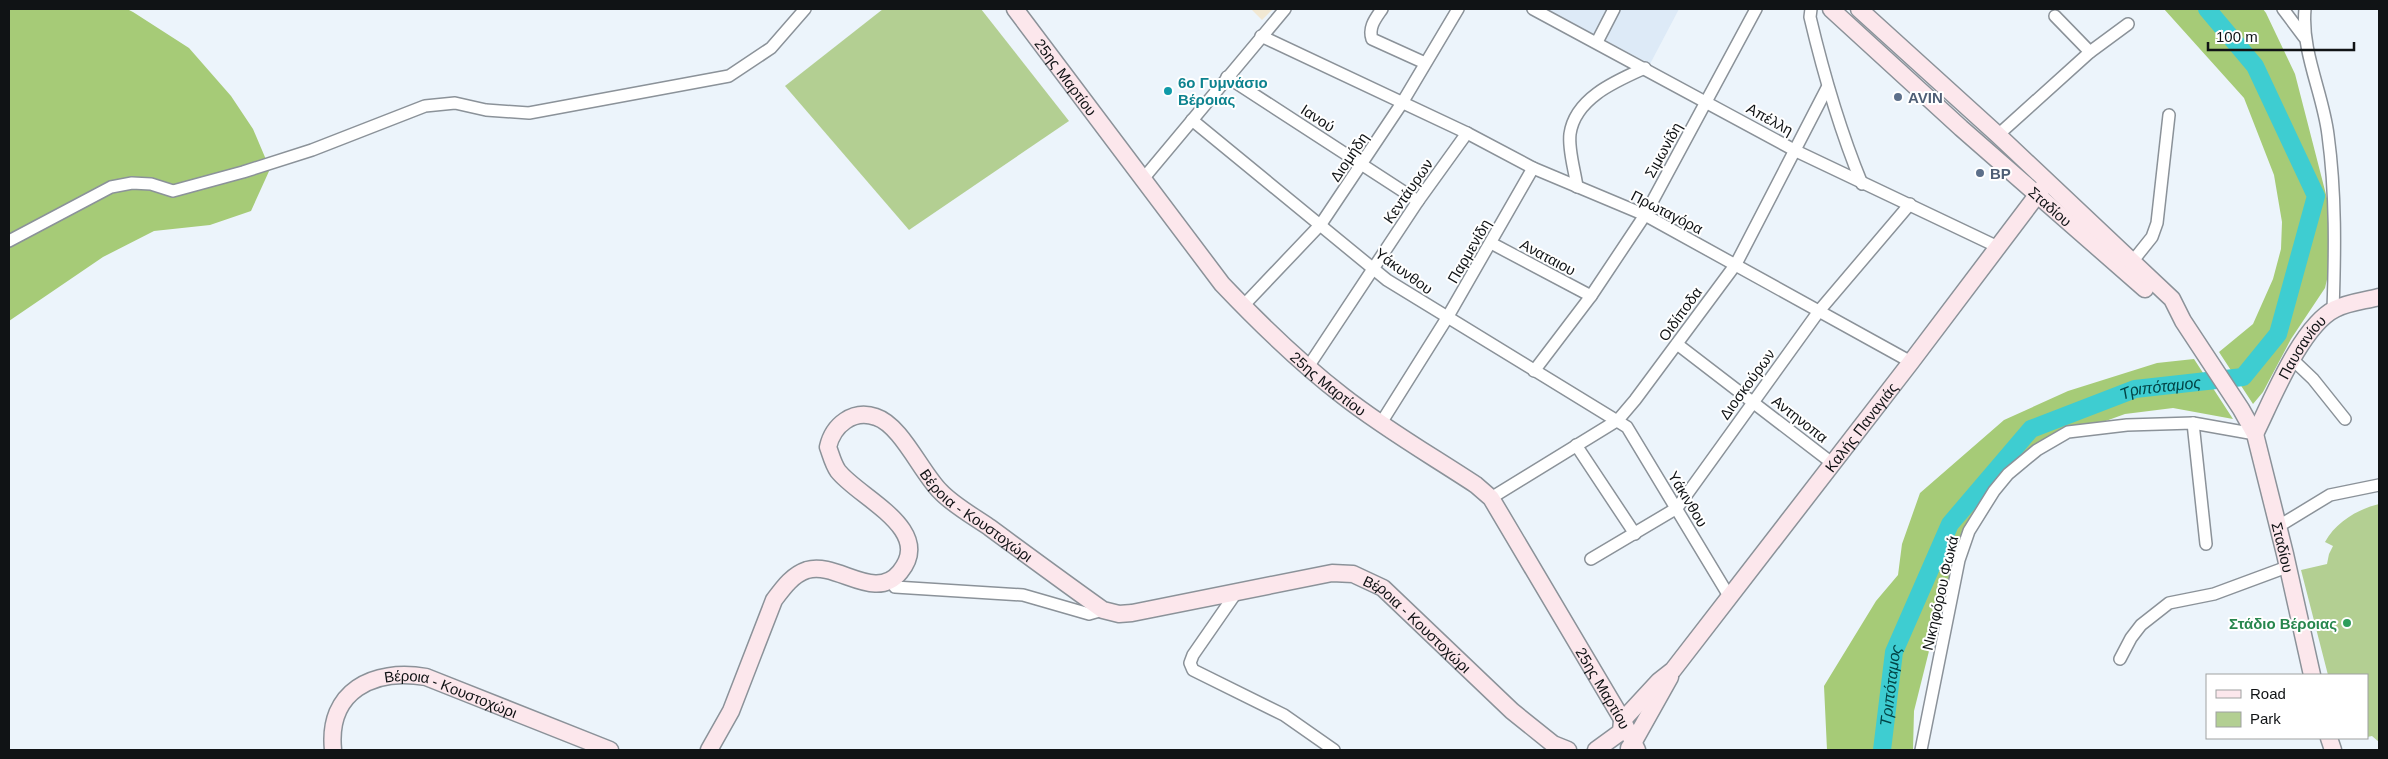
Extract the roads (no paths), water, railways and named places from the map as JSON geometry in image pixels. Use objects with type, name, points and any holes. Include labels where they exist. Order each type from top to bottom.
[{"type":"street","points":[[9,241],[111,187],[132,183],[150,184],[173,191],[243,172],[312,150],[425,106],[455,103],[486,110],[529,113],[729,76],[771,48],[805,9]]},
{"type":"street","name":"25ης Μαρτίου","points":[[1016,9],[1222,284],[1243,306],[1308,367],[1381,423],[1476,485],[1491,498],[1622,721],[1632,748]]},
{"type":"street","points":[[1143,179],[1285,9]]},
{"type":"street","points":[[1382,9],[1372,26],[1370,33],[1372,39],[1425,63]]},
{"type":"street","name":"Διομήδη","points":[[1243,306],[1321,224],[1363,164],[1402,103],[1458,9]]},
{"type":"street","name":"Απέλλη","points":[[1533,9],[1707,101],[1796,151],[1998,247]]},
{"type":"street","points":[[1596,42],[1614,9]]},
{"type":"street","name":"Σιμωνίδη","points":[[1534,371],[1591,296],[1645,215],[1756,9]]},
{"type":"street","points":[[1811,9],[1810,17],[1827,88],[1840,131],[1862,184]]},
{"type":"street","name":"Σταδίου","points":[[1832,9],[1961,128],[2042,188],[2132,262],[2172,299],[2183,321]]},
{"type":"street","name":"Σταδίου","points":[[1859,9],[1998,135],[2042,188],[2183,321],[2204,349],[2242,409],[2255,434],[2279,526],[2312,674]]},
{"type":"street","points":[[2283,9],[2305,39]]},
{"type":"street","points":[[2305,9],[2305,39],[2328,134],[2335,241],[2333,310]]},
{"type":"street","points":[[2056,16],[2090,52]]},
{"type":"street","points":[[1998,135],[2090,52],[2128,24]]},
{"type":"street","name":"Πρωταγόρα","points":[[1261,36],[1467,133],[1533,168],[1645,215],[1911,362]]},
{"type":"street","points":[[1578,187],[1570,134],[1574,120],[1585,104],[1600,90],[1645,68]]},
{"type":"street","name":"Ιανού","points":[[1227,77],[1418,201]]},
{"type":"street","name":"Οιδίποδα","points":[[1491,498],[1618,420],[1678,344],[1736,264],[1827,88]]},
{"type":"street","points":[[2132,262],[2152,237],[2156,224],[2169,115]]},
{"type":"street","name":"Υάκυνθου","points":[[1192,120],[1394,285],[1618,420]]},
{"type":"street","name":"Κεντάυρων","points":[[1308,367],[1418,201],[1467,133]]},
{"type":"street","name":"Παρμενίδη","points":[[1381,423],[1447,318],[1533,168]]},
{"type":"street","name":"Καλής Παναγιάς","points":[[1622,721],[1659,681],[1673,670],[1911,362],[2042,188]]},
{"type":"street","name":"Διοσκούρων","points":[[1591,559],[1677,508],[1819,311],[1910,204]]},
{"type":"street","name":"Αναταιου","points":[[1491,244],[1591,296]]},
{"type":"street","name":"Παυσανίου","points":[[2255,434],[2292,359],[2309,334],[2333,310],[2347,304],[2379,297]]},
{"type":"street","name":"Αντηνοπα","points":[[1678,344],[1832,463]]},
{"type":"street","points":[[2292,359],[2313,379],[2344,419]]},
{"type":"street","name":"Βέροια - Κουστοχώρι","points":[[893,578],[909,557],[908,541],[886,512],[838,470],[828,447],[836,427],[847,419],[856,416],[877,417],[888,424],[904,441],[918,464],[941,493],[1103,610],[1119,614],[1132,613],[1332,573],[1344,572],[1363,577],[1383,588],[1512,711],[1560,748]]},
{"type":"street","name":"Υάκινθου","points":[[1618,420],[1627,427],[1729,596]]},
{"type":"street","points":[[2193,423],[2206,544]]},
{"type":"street","name":"Νικηφόρου Φωκά","points":[[1921,750],[1959,560],[1969,532],[1994,491],[2008,474],[2037,450],[2068,432],[2126,425],[2193,423],[2255,434]]},
{"type":"street","points":[[1576,445],[1635,534]]},
{"type":"street","points":[[2279,526],[2330,495],[2379,485]]},
{"type":"street","points":[[2120,659],[2130,638],[2141,625],[2169,603],[2214,594],[2287,568]]},
{"type":"street","points":[[709,750],[731,712],[774,600],[784,586],[809,570],[824,571],[872,584],[880,584],[893,578],[895,586],[1023,595],[1089,614],[1103,610]]},
{"type":"street","points":[[1236,593],[1193,655],[1190,663],[1193,670],[1284,715],[1334,750]]},
{"type":"street","name":"Καλής Παναγιάς","points":[[1632,748],[1667,686],[1673,670]]},
{"type":"street","name":"Βέροια - Κουστοχώρι","points":[[333,750],[334,720],[344,700],[360,686],[377,678],[397,674],[426,677],[610,750]]},
{"type":"street","points":[[1596,750],[1618,734],[1621,730],[1622,721]]},
{"type":"waterway","name":"Τριπόταμος","points":[[1882,750],[1894,652],[1950,524],[2031,429],[2135,389],[2243,377],[2278,334],[2316,196],[2255,66],[2207,9]]},
{"type":"place","name":"6ο Γυμνάσιο Βέροιας","points":[[1168,91]]},
{"type":"place","name":"AVIN","points":[[1898,97]]},
{"type":"place","name":"BP","points":[[1980,173]]},
{"type":"place","name":"Στάδιο Βέροιας","points":[[2347,623]]}]
